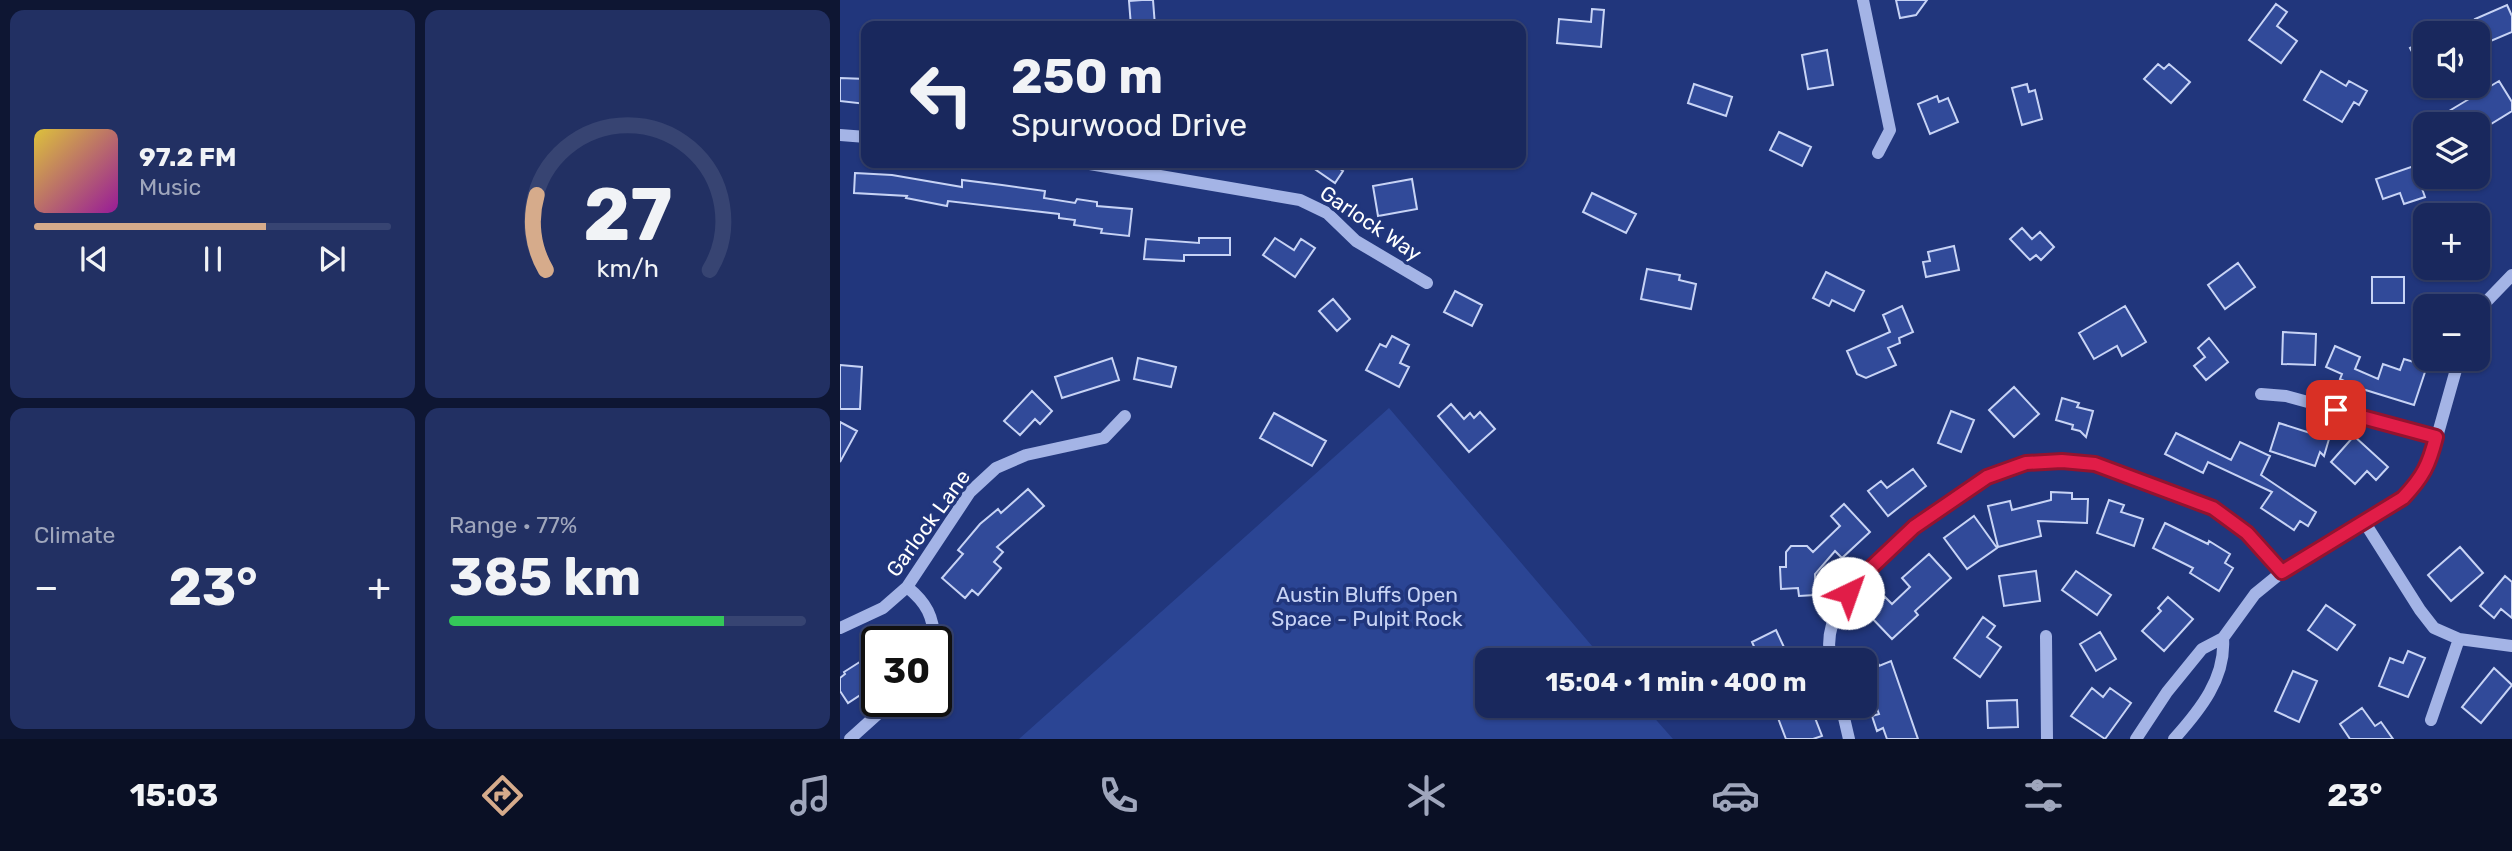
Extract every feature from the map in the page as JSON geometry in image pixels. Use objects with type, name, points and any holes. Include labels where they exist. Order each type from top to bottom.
[{"type":"street","points":[[1863,0],[1890,130],[1878,153]]},
{"type":"street","points":[[840,135],[861,136]]},
{"type":"street","name":"Garlock Way","points":[[1113,168],[1300,200],[1327,213],[1356,241],[1427,283]]},
{"type":"street","points":[[2490,298],[2512,275]]},
{"type":"street","points":[[2136,739],[2166,692],[2202,649],[2222,638],[2255,594],[2282,572],[2403,498],[2419,481],[2429,465],[2455,371]]},
{"type":"street","points":[[2261,394],[2286,396],[2436,437]]},
{"type":"street","name":"Garlock Lane","points":[[840,628],[876,612],[907,587],[970,492],[996,468],[1026,455],[1104,438],[1125,416]]},
{"type":"street","points":[[1828,648],[1832,624],[1839,605],[1857,581],[1914,527],[1987,477],[2026,463],[2062,461],[2095,464],[2202,503],[2247,533],[2282,572]]},
{"type":"street","points":[[2365,523],[2434,628],[2459,639],[2512,646]]},
{"type":"street","points":[[907,587],[921,598],[934,626]]},
{"type":"street","points":[[2046,636],[2047,739]]},
{"type":"street","points":[[2174,739],[2205,701],[2217,678],[2224,652],[2222,638]]},
{"type":"street","points":[[2431,720],[2459,639]]},
{"type":"street","points":[[850,739],[874,717]]},
{"type":"street","points":[[1844,718],[1849,739]]},
{"type":"green space","name":"Austin Bluffs Open Space - Pulpit Rock","points":[[1389,408],[1594,648],[1475,648],[1475,718],[1654,718],[1673,739],[1019,739]]},
{"type":"building","points":[[1153,0],[1155,21],[1131,21],[1129,1]]},
{"type":"building","points":[[1896,0],[1927,0],[1916,15],[1900,18]]},
{"type":"building","points":[[2276,4],[2287,12],[2277,26],[2297,41],[2281,63],[2249,40]]},
{"type":"building","points":[[2507,5],[2512,16],[2512,32],[2490,41],[2490,21],[2475,19]]},
{"type":"building","points":[[1592,9],[1604,10],[1601,47],[1557,43],[1559,19],[1591,22]]},
{"type":"building","points":[[1827,50],[1833,85],[1808,89],[1802,55]]},
{"type":"building","points":[[2158,64],[2164,69],[2169,64],[2190,82],[2171,103],[2144,79]]},
{"type":"building","points":[[2321,71],[2346,86],[2349,81],[2367,91],[2359,105],[2354,102],[2342,122],[2304,100]]},
{"type":"building","points":[[840,78],[861,79],[861,103],[840,101]]},
{"type":"building","points":[[2499,81],[2512,102],[2512,111],[2490,125],[2490,112],[2447,112],[2471,98],[2490,98],[2490,86]]},
{"type":"building","points":[[1694,84],[1732,97],[1726,116],[1688,103]]},
{"type":"building","points":[[2027,84],[2029,92],[2035,90],[2042,119],[2022,125],[2012,88]]},
{"type":"building","points":[[1937,96],[1939,102],[1948,98],[1958,122],[1930,134],[1918,104]]},
{"type":"building","points":[[1779,132],[1811,147],[1802,166],[1770,150]]},
{"type":"building","points":[[2413,166],[2413,189],[2422,189],[2425,197],[2404,204],[2400,193],[2383,199],[2376,179]]},
{"type":"building","points":[[1313,168],[1338,168],[1343,171],[1335,183]]},
{"type":"building","points":[[855,173],[892,175],[962,187],[962,180],[1002,185],[1045,191],[1044,198],[1075,203],[1077,199],[1097,202],[1097,206],[1132,209],[1129,236],[1101,233],[1102,229],[1074,225],[1075,220],[1059,218],[1059,214],[948,201],[947,206],[906,198],[907,196],[854,193]]},
{"type":"building","points":[[1412,179],[1417,209],[1378,216],[1373,186]]},
{"type":"building","points":[[1592,193],[1636,214],[1626,233],[1583,212]]},
{"type":"building","points":[[2022,228],[2032,239],[2040,232],[2054,247],[2041,260],[2036,255],[2030,260],[2010,239]]},
{"type":"building","points":[[1199,238],[1230,238],[1230,255],[1184,255],[1184,261],[1144,259],[1146,239],[1199,243]]},
{"type":"building","points":[[1275,238],[1294,250],[1301,239],[1315,248],[1295,277],[1263,255]]},
{"type":"building","points":[[1954,246],[1959,270],[1926,277],[1923,262],[1930,261],[1928,252]]},
{"type":"building","points":[[2238,263],[2255,287],[2225,309],[2208,285]]},
{"type":"building","points":[[1647,269],[1680,275],[1679,280],[1696,284],[1691,309],[1641,299]]},
{"type":"building","points":[[1826,272],[1864,291],[1854,311],[1832,300],[1829,306],[1813,298]]},
{"type":"building","points":[[2372,277],[2404,277],[2404,303],[2372,303]]},
{"type":"building","points":[[1455,291],[1482,305],[1472,326],[1444,312]]},
{"type":"building","points":[[1333,299],[1350,319],[1337,331],[1319,311]]},
{"type":"building","points":[[1902,306],[1913,332],[1899,338],[1900,343],[1888,348],[1896,365],[1866,378],[1857,374],[1847,351],[1890,332],[1883,315]]},
{"type":"building","points":[[2125,306],[2146,342],[2122,356],[2117,346],[2094,359],[2079,333]]},
{"type":"building","points":[[2283,332],[2316,334],[2315,365],[2282,364]]},
{"type":"building","points":[[1392,336],[1409,345],[1400,363],[1409,367],[1399,387],[1366,370],[1380,344],[1386,347]]},
{"type":"building","points":[[2209,338],[2228,362],[2206,380],[2194,366],[2205,357],[2198,348]]},
{"type":"building","points":[[2335,346],[2360,357],[2355,369],[2378,379],[2383,364],[2400,370],[2404,359],[2413,362],[2413,371],[2425,371],[2414,405],[2359,388],[2340,379],[2342,374],[2326,367]]},
{"type":"building","points":[[1112,358],[1119,380],[1062,398],[1055,377]]},
{"type":"building","points":[[1138,358],[1176,367],[1171,387],[1134,379]]},
{"type":"building","points":[[840,365],[862,367],[860,409],[840,409]]},
{"type":"building","points":[[2014,387],[2039,414],[2014,437],[1989,410]]},
{"type":"building","points":[[1032,391],[1052,411],[1040,424],[1035,419],[1020,435],[1004,421]]},
{"type":"building","points":[[2062,398],[2079,403],[2077,407],[2093,411],[2086,437],[2080,431],[2072,429],[2073,425],[2056,420]]},
{"type":"building","points":[[1451,404],[1464,419],[1470,413],[1474,418],[1480,412],[1495,429],[1469,452],[1438,416]]},
{"type":"building","points":[[1951,411],[1974,420],[1961,452],[1938,443]]},
{"type":"building","points":[[1274,413],[1326,441],[1312,466],[1260,438]]},
{"type":"building","points":[[840,422],[857,431],[840,462]]},
{"type":"building","points":[[2279,423],[2329,439],[2324,456],[2320,452],[2315,466],[2270,451]]},
{"type":"building","points":[[2176,433],[2231,460],[2240,442],[2270,456],[2261,475],[2316,512],[2308,526],[2300,521],[2294,530],[2261,508],[2272,492],[2208,462],[2203,473],[2165,454]]},
{"type":"building","points":[[2354,436],[2388,467],[2376,480],[2367,471],[2355,484],[2331,462]]},
{"type":"building","points":[[1913,469],[1926,486],[1888,516],[1868,491],[1881,481],[1887,488]]},
{"type":"building","points":[[1028,489],[1044,506],[997,547],[1003,552],[994,562],[1001,568],[978,595],[972,590],[965,598],[942,578],[963,554],[958,550],[980,524],[998,509],[1001,513]]},
{"type":"building","points":[[2051,492],[2072,493],[2072,499],[2088,499],[2087,523],[2038,521],[2041,536],[1998,547],[1988,506],[2010,501],[2012,510],[2051,500]]},
{"type":"building","points":[[2109,500],[2124,505],[2121,512],[2143,519],[2134,546],[2097,533]]},
{"type":"building","points":[[1844,504],[1870,532],[1842,558],[1835,551],[1815,574],[1815,595],[1799,596],[1798,588],[1781,589],[1780,567],[1786,567],[1786,552],[1791,546],[1807,546],[1813,552],[1840,526],[1831,516]]},
{"type":"building","points":[[1974,516],[1997,548],[1967,569],[1944,538]]},
{"type":"building","points":[[2165,523],[2208,544],[2209,541],[2230,554],[2225,563],[2233,568],[2219,591],[2190,573],[2193,568],[2153,548]]},
{"type":"building","points":[[2460,547],[2483,573],[2451,601],[2428,575]]},
{"type":"building","points":[[1929,554],[1951,578],[1915,611],[1918,615],[1892,639],[1868,614],[1885,597],[1892,604],[1910,587],[1902,578]]},
{"type":"building","points":[[2036,571],[2040,601],[2004,606],[1999,576]]},
{"type":"building","points":[[2076,571],[2111,595],[2097,615],[2062,590]]},
{"type":"building","points":[[2505,576],[2512,582],[2512,618],[2501,609],[2494,618],[2480,606]]},
{"type":"building","points":[[2168,597],[2193,619],[2164,651],[2142,631],[2161,611],[2158,608]]},
{"type":"building","points":[[2326,605],[2355,625],[2337,650],[2308,630]]},
{"type":"building","points":[[1983,617],[1995,626],[1987,637],[2001,647],[1980,677],[1954,658]]},
{"type":"building","points":[[1776,630],[1784,648],[1755,648],[1752,642]]},
{"type":"building","points":[[2100,632],[2116,659],[2096,671],[2080,644]]},
{"type":"building","points":[[2408,651],[2425,658],[2408,697],[2379,686],[2390,658],[2403,663]]},
{"type":"building","points":[[1877,660],[1879,666],[1891,661],[1918,739],[1887,739],[1883,728],[1877,731],[1873,718],[1877,718]]},
{"type":"building","points":[[861,661],[861,694],[848,703],[840,691],[840,678],[844,672]]},
{"type":"building","points":[[2494,668],[2512,685],[2481,723],[2462,707]]},
{"type":"building","points":[[2293,671],[2317,681],[2299,722],[2275,711]]},
{"type":"building","points":[[2092,688],[2103,697],[2110,688],[2131,703],[2105,739],[2071,716]]},
{"type":"building","points":[[2017,700],[2018,727],[1988,728],[1987,701]]},
{"type":"building","points":[[2362,708],[2375,726],[2381,722],[2393,739],[2350,739],[2340,724]]},
{"type":"building","points":[[1778,718],[1815,718],[1822,736],[1813,739],[1786,739]]},
{"type":"route","points":[[1848,593],[1857,581],[1914,527],[1987,477],[2026,463],[2062,461],[2095,464],[2213,508],[2247,533],[2282,572],[2403,498],[2429,465],[2436,437],[2336,410]]}]
